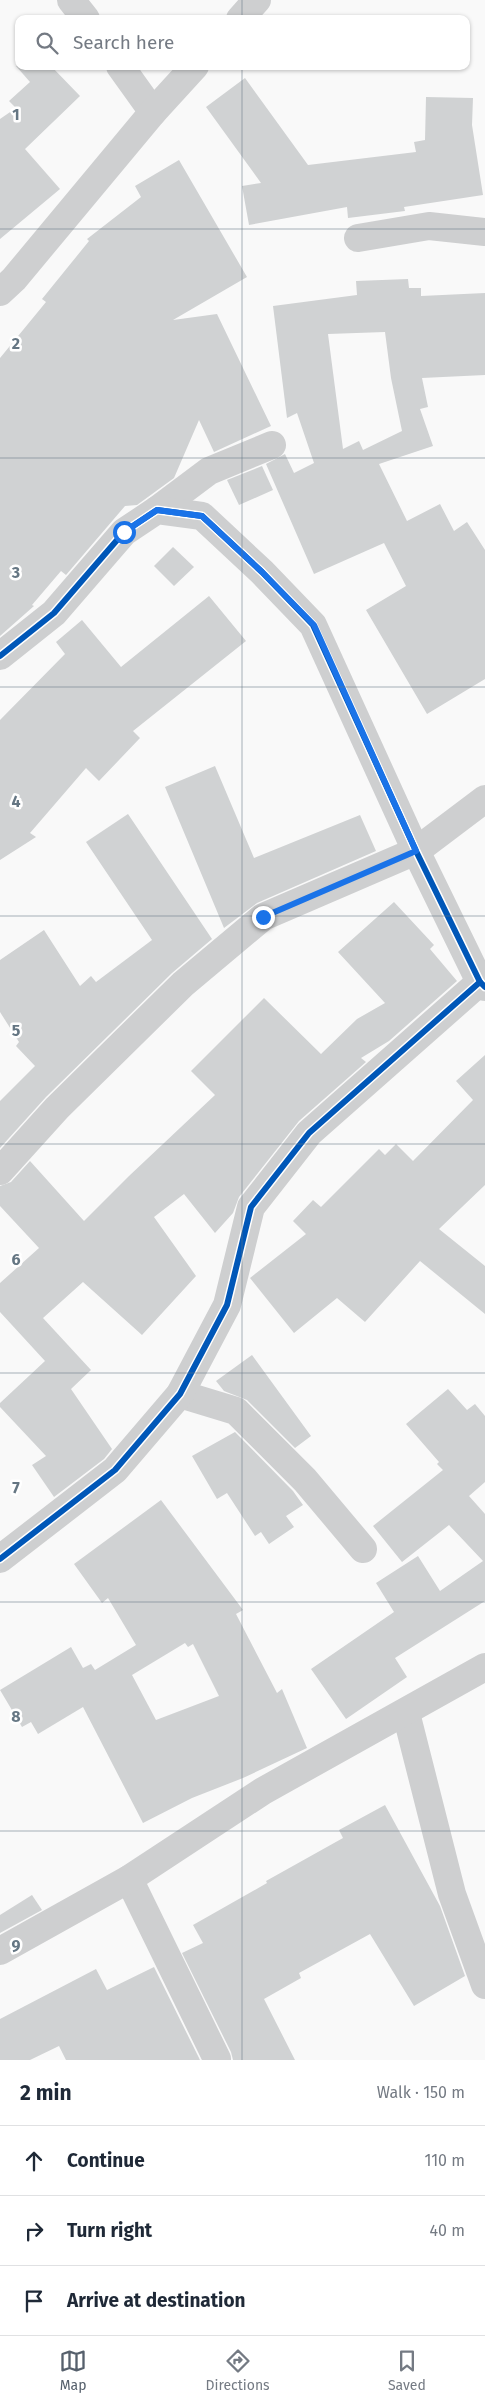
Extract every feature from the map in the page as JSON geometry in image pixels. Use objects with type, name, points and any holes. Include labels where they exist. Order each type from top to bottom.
[{"type":"street","points":[[71,0],[83,15]]},
{"type":"street","points":[[244,15],[257,0]]},
{"type":"street","points":[[123,70],[152,112]]},
{"type":"street","points":[[0,292],[14,279],[152,112],[191,70]]},
{"type":"street","points":[[358,238],[429,226],[485,232]]},
{"type":"street","points":[[0,656],[54,613],[124,532],[209,471],[272,445]]},
{"type":"street","points":[[0,1559],[116,1470],[180,1394],[227,1305],[250,1207],[310,1133],[483,984],[416,851],[314,625],[262,572],[202,516],[157,510]]},
{"type":"street","points":[[0,1171],[57,1108],[183,984],[263,917],[416,851],[485,799]]},
{"type":"street","points":[[180,1394],[236,1412],[305,1480],[363,1549]]},
{"type":"street","points":[[0,1951],[129,1879],[264,1791],[485,1667]]},
{"type":"street","points":[[406,1712],[452,1894],[485,1985]]},
{"type":"street","points":[[129,1879],[217,2059]]},
{"type":"building","points":[[20,70],[55,70],[80,96],[25,149],[60,189],[0,239],[0,119],[16,108],[9,101],[30,82]]},
{"type":"building","points":[[245,78],[308,165],[416,152],[414,142],[425,140],[426,97],[473,98],[472,125],[483,195],[404,207],[405,211],[348,218],[347,207],[249,225],[242,186],[261,183],[206,107]]},
{"type":"building","points":[[179,160],[247,277],[173,320],[217,314],[271,426],[214,452],[199,420],[174,478],[137,505],[125,506],[66,575],[61,571],[32,605],[34,606],[0,636],[0,358],[46,302],[42,299],[89,241],[87,239],[141,197],[135,186]]},
{"type":"building","points":[[408,279],[409,288],[421,288],[421,296],[485,293],[485,375],[422,378],[428,407],[420,409],[433,446],[379,464],[407,521],[440,504],[454,531],[467,522],[485,550],[485,679],[427,714],[366,610],[406,586],[384,543],[314,574],[266,464],[285,454],[294,473],[314,463],[297,413],[287,418],[273,306],[357,295],[356,281]],"holes":[[[385,332],[391,378],[402,431],[363,450],[359,441],[343,449],[328,334]]]},
{"type":"building","points":[[262,466],[273,490],[239,505],[227,480]]},
{"type":"building","points":[[173,547],[194,567],[174,586],[154,566]]},
{"type":"building","points":[[209,596],[246,641],[133,731],[140,738],[99,781],[86,768],[30,833],[36,837],[0,860],[0,720],[65,654],[56,642],[82,620],[121,667]]},
{"type":"building","points":[[215,766],[254,858],[360,815],[376,851],[257,903],[224,928],[165,787]]},
{"type":"building","points":[[128,814],[212,939],[172,973],[46,1097],[0,1148],[0,1101],[35,1066],[16,1046],[19,1042],[0,1012],[0,960],[44,930],[80,986],[91,976],[96,982],[152,940],[86,842]]},
{"type":"building","points":[[394,902],[434,945],[430,949],[457,981],[389,1041],[361,1058],[366,1062],[299,1121],[239,1197],[233,1213],[215,1233],[184,1194],[154,1217],[196,1276],[142,1335],[83,1282],[43,1318],[91,1370],[71,1389],[112,1449],[104,1459],[54,1497],[32,1465],[46,1456],[0,1407],[0,1403],[45,1361],[0,1312],[0,1283],[39,1248],[0,1206],[0,1186],[11,1182],[30,1161],[84,1221],[215,1095],[191,1071],[264,998],[321,1054],[357,1019],[385,1003],[338,952]]},
{"type":"building","points":[[485,1055],[485,1185],[439,1229],[485,1266],[485,1314],[420,1261],[365,1322],[337,1298],[294,1333],[250,1278],[306,1234],[293,1221],[313,1200],[321,1207],[379,1149],[385,1155],[396,1144],[413,1161],[473,1100],[456,1081]]},
{"type":"building","points":[[252,1355],[311,1436],[295,1448],[247,1400],[224,1391],[216,1381]]},
{"type":"building","points":[[448,1389],[467,1410],[475,1404],[485,1416],[485,1482],[469,1496],[485,1514],[485,1601],[395,1658],[407,1677],[346,1719],[311,1669],[394,1612],[376,1583],[418,1556],[440,1591],[483,1561],[449,1525],[402,1562],[373,1526],[443,1470],[437,1464],[439,1462],[406,1424]]},
{"type":"building","points":[[235,1432],[293,1491],[303,1505],[286,1516],[294,1527],[269,1544],[261,1532],[255,1536],[227,1493],[217,1499],[192,1456]]},
{"type":"building","points":[[161,1500],[243,1610],[236,1614],[277,1693],[282,1689],[307,1748],[243,1778],[192,1798],[143,1823],[83,1707],[38,1734],[31,1722],[22,1727],[0,1690],[71,1647],[83,1668],[91,1664],[95,1670],[136,1645],[108,1598],[102,1603],[74,1564]],"holes":[[[185,1643],[188,1647],[193,1644],[219,1696],[156,1720],[132,1675]]]},
{"type":"building","points":[[385,1805],[440,1906],[465,1976],[414,2006],[370,1934],[299,1973],[301,1978],[264,1999],[295,2060],[233,2060],[231,2052],[182,1953],[203,1943],[193,1925],[343,1838],[339,1830]]},
{"type":"building","points":[[32,1895],[42,1910],[0,1933],[0,1915]]},
{"type":"building","points":[[154,1967],[200,2060],[66,2060],[59,2046],[30,2060],[0,2060],[0,2019],[96,1969],[107,1990]]},
{"type":"cycle path","points":[[0,656],[54,613],[124,532],[157,510],[202,516],[262,572],[313,625],[416,851],[480,982],[485,987]]},
{"type":"cycle path","points":[[0,1559],[115,1470],[180,1394],[227,1305],[251,1207],[309,1133],[480,982]]},
{"type":"route","points":[[124,532],[157,510],[202,516],[262,572],[314,625],[416,851],[263,917]]}]
